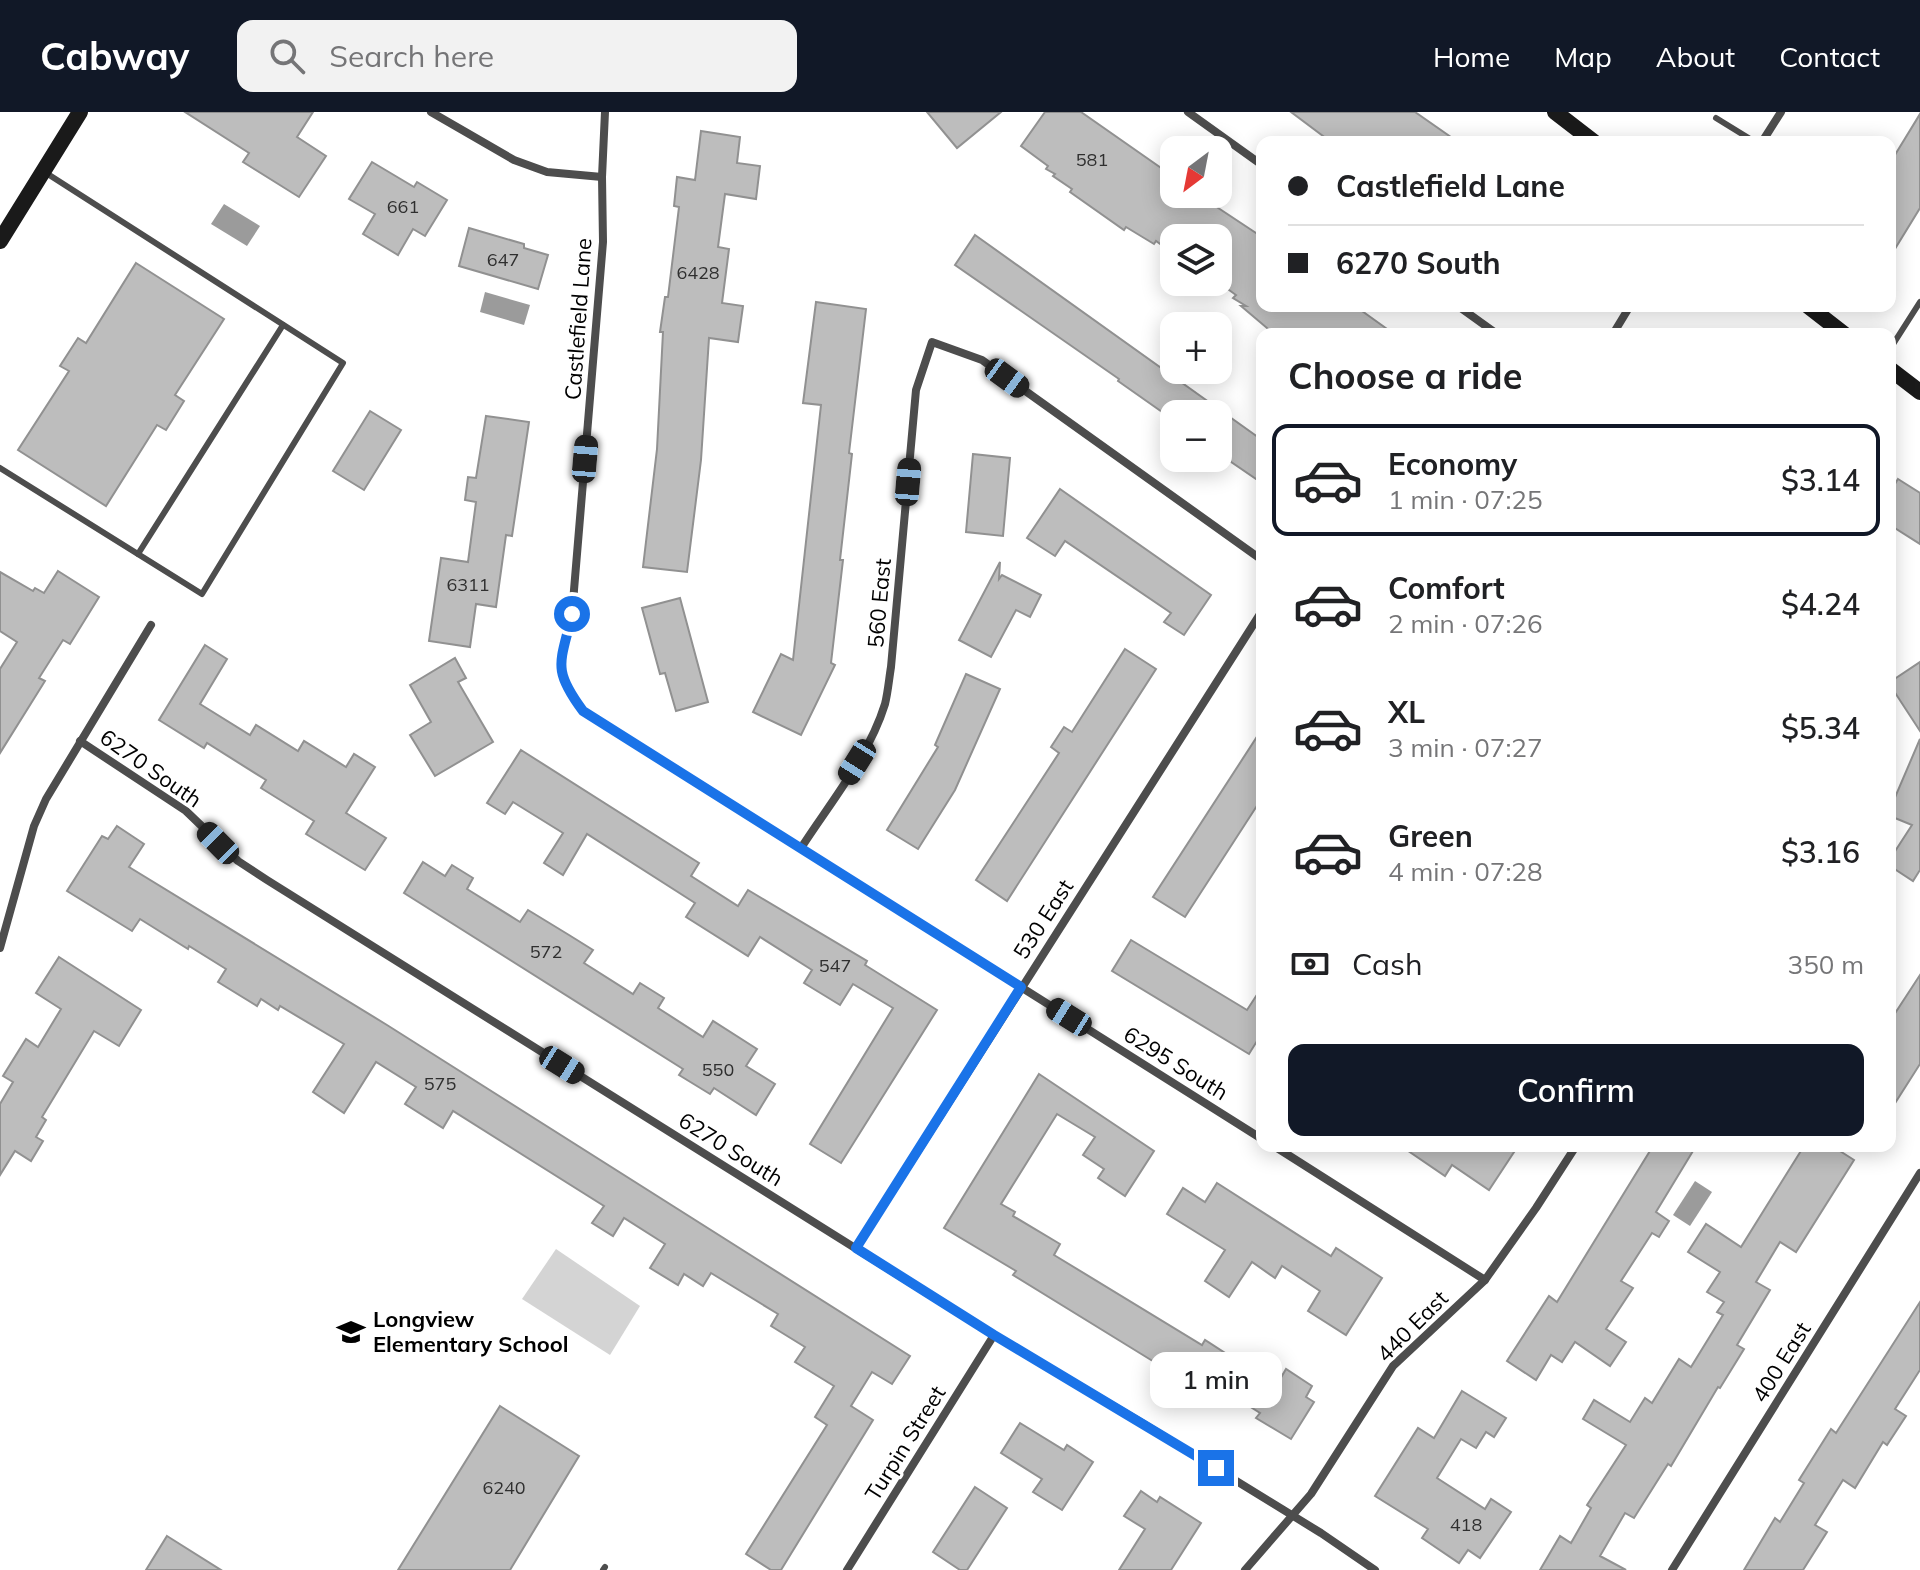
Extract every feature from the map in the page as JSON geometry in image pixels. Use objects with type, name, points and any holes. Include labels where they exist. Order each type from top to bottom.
[{"type":"street","points":[[0,241],[80,112]]},
{"type":"street","points":[[431,112],[514,160],[547,172],[602,177]]},
{"type":"street","name":"Castlefield Lane","points":[[559,670],[572,614],[603,242],[605,112]]},
{"type":"street","points":[[1188,112],[1256,161]]},
{"type":"street","points":[[1555,112],[1586,136]]},
{"type":"street","points":[[1766,136],[1781,112]]},
{"type":"street","points":[[1466,312],[1489,328]]},
{"type":"street","points":[[1816,312],[1836,328]]},
{"type":"street","name":"560 East","points":[[801,848],[857,762],[874,732],[885,702],[893,652],[916,390],[932,342],[982,360],[1256,556]]},
{"type":"street","points":[[1896,374],[1920,392]]},
{"type":"street","name":"530 East","points":[[856,1248],[1256,620]]},
{"type":"street","points":[[0,948],[34,826],[46,799],[151,625]]},
{"type":"street","name":"6295 South","points":[[559,670],[567,690],[583,711],[1256,1135]]},
{"type":"street","name":"6270 South","points":[[80,741],[186,811],[238,861],[267,880],[1375,1570]]},
{"type":"street","points":[[1283,1152],[1485,1280]]},
{"type":"street","name":"440 East","points":[[1245,1570],[1294,1517],[1393,1366],[1485,1280],[1523,1229],[1572,1152]]},
{"type":"street","name":"400 East","points":[[1672,1570],[1920,1173]]},
{"type":"street","name":"Turpin Street","points":[[847,1570],[994,1335]]},
{"type":"lane","points":[[1716,118],[1745,136]]},
{"type":"lane","points":[[0,468],[202,594],[343,363],[43,171]]},
{"type":"lane","points":[[1896,340],[1920,302]]},
{"type":"lane","points":[[138,554],[283,325]]},
{"type":"shaded area","points":[[224,204],[260,226],[247,246],[211,224]]},
{"type":"shaded area","points":[[485,292],[530,305],[524,325],[480,312]]},
{"type":"shaded area","points":[[1695,1181],[1712,1192],[1690,1226],[1673,1215]]},
{"type":"shaded area","points":[[556,1249],[640,1306],[610,1355],[522,1299]]},
{"type":"building","points":[[185,112],[313,112],[297,137],[326,156],[299,197],[243,162],[249,153]]},
{"type":"building","points":[[927,112],[1001,112],[957,148]]},
{"type":"building","points":[[1045,112],[1081,112],[1160,167],[1160,208],[1218,208],[1256,233],[1256,312],[1363,312],[1386,328],[1267,328],[1241,306],[1246,306],[1233,298],[1236,295],[1232,292],[1232,224],[1160,224],[1160,244],[1156,241],[1154,244],[1126,227],[1124,230],[1070,192],[1072,189],[1046,169],[1048,166],[1021,146]]},
{"type":"building","points":[[1291,112],[1415,112],[1449,136],[1323,136]]},
{"type":"building","points":[[1920,114],[1920,208],[1896,247],[1896,153]]},
{"type":"building","points":[[701,131],[740,137],[737,163],[760,166],[756,199],[725,194],[718,247],[729,249],[722,303],[743,306],[738,342],[709,338],[701,460],[687,572],[643,567],[657,449],[663,332],[660,332],[665,297],[668,297],[679,207],[674,206],[677,177],[695,180]]},
{"type":"building","points":[[372,162],[414,187],[417,182],[447,200],[425,236],[413,229],[398,255],[363,234],[375,214],[349,199]]},
{"type":"building","points":[[469,228],[524,244],[524,248],[548,255],[538,289],[459,266]]},
{"type":"building","points":[[975,235],[1160,367],[1160,384],[1184,384],[1206,400],[1160,400],[1160,410],[955,265]]},
{"type":"building","points":[[136,263],[224,319],[175,395],[184,401],[166,430],[157,425],[106,506],[18,450],[69,371],[60,366],[78,338],[86,343]]},
{"type":"building","points":[[816,302],[866,309],[849,453],[852,454],[840,560],[843,560],[831,663],[835,665],[801,735],[753,712],[781,654],[793,660],[821,405],[803,403]]},
{"type":"building","points":[[370,411],[401,430],[364,490],[333,471]]},
{"type":"building","points":[[486,416],[529,422],[512,536],[506,535],[496,607],[476,604],[470,647],[429,641],[441,558],[468,562],[476,502],[465,500],[468,477],[476,478]]},
{"type":"building","points":[[1232,419],[1256,436],[1256,479],[1232,463]]},
{"type":"building","points":[[973,454],[1010,458],[1003,536],[966,532]]},
{"type":"building","points":[[1898,479],[1920,493],[1920,544],[1896,529]]},
{"type":"building","points":[[1060,489],[1211,595],[1184,635],[1164,622],[1171,613],[1065,541],[1055,556],[1027,538]]},
{"type":"building","points":[[1000,562],[999,579],[1002,575],[1041,595],[1030,617],[1016,610],[991,657],[959,640]]},
{"type":"building","points":[[58,571],[99,597],[70,644],[63,640],[39,678],[45,681],[0,753],[0,669],[17,642],[0,631],[0,572],[33,591],[35,588],[44,593]]},
{"type":"building","points":[[680,598],[708,702],[676,711],[665,673],[660,674],[642,608]]},
{"type":"building","points":[[205,645],[227,659],[200,704],[250,735],[256,725],[298,751],[304,741],[346,767],[354,754],[375,767],[346,813],[386,838],[365,870],[306,834],[314,821],[261,788],[266,780],[207,743],[204,748],[159,720]]},
{"type":"building","points":[[1125,649],[1156,669],[1007,901],[976,880],[1059,753],[1051,747],[1064,727],[1072,732]]},
{"type":"building","points":[[455,658],[466,678],[458,682],[493,742],[435,776],[410,735],[431,722],[410,685]]},
{"type":"building","points":[[1920,662],[1920,731],[1896,694],[1896,678]]},
{"type":"building","points":[[966,674],[1000,689],[955,790],[918,849],[887,830],[938,747],[935,745]]},
{"type":"building","points":[[1256,738],[1256,807],[1185,917],[1153,897]]},
{"type":"building","points":[[1920,739],[1920,870],[1913,881],[1896,870],[1896,850],[1912,825],[1896,818],[1896,795]]},
{"type":"building","points":[[521,750],[699,863],[691,876],[738,906],[748,890],[867,961],[865,965],[937,1010],[841,1163],[810,1144],[893,1008],[853,984],[840,1005],[804,983],[812,970],[760,937],[748,956],[686,917],[695,903],[587,834],[563,875],[544,863],[563,833],[513,802],[505,814],[487,803]]},
{"type":"building","points":[[117,826],[144,844],[129,867],[387,1025],[910,1356],[892,1384],[872,1372],[851,1406],[873,1420],[781,1570],[771,1570],[746,1554],[827,1425],[815,1417],[834,1386],[795,1362],[805,1347],[771,1326],[778,1314],[711,1273],[703,1286],[684,1274],[678,1285],[650,1268],[665,1244],[624,1218],[613,1236],[592,1223],[604,1206],[453,1111],[443,1128],[405,1104],[416,1087],[376,1062],[344,1113],[313,1092],[344,1044],[280,1006],[278,1010],[261,999],[257,1006],[218,982],[226,969],[189,946],[188,949],[140,919],[132,931],[67,891],[102,836],[108,839]]},
{"type":"building","points":[[423,862],[445,876],[452,865],[473,878],[467,889],[520,922],[528,910],[593,950],[584,963],[633,994],[640,983],[664,998],[658,1008],[703,1037],[713,1021],[757,1049],[746,1066],[775,1084],[756,1115],[714,1088],[710,1094],[679,1075],[683,1069],[404,893]]},
{"type":"building","points":[[1131,940],[1247,1010],[1256,996],[1256,1043],[1249,1054],[1112,971]]},
{"type":"building","points":[[59,957],[141,1010],[119,1046],[94,1031],[42,1117],[46,1120],[36,1137],[43,1141],[31,1161],[15,1151],[0,1175],[0,1104],[13,1082],[3,1076],[26,1039],[38,1047],[61,1009],[36,993]]},
{"type":"building","points":[[1920,975],[1920,1064],[1896,1102],[1896,1012]]},
{"type":"building","points":[[1039,1074],[1154,1151],[1125,1196],[1098,1178],[1104,1169],[1083,1155],[1095,1137],[1057,1114],[1001,1204],[1015,1212],[1013,1216],[1060,1244],[1054,1255],[1202,1345],[1205,1340],[1276,1386],[1286,1369],[1312,1386],[1306,1397],[1314,1402],[1291,1439],[1256,1418],[1260,1413],[1222,1389],[1217,1397],[1166,1365],[1164,1368],[1013,1275],[1016,1271],[944,1228]]},
{"type":"building","points":[[1410,1152],[1514,1152],[1489,1190],[1452,1165],[1445,1176]]},
{"type":"building","points":[[1649,1152],[1692,1152],[1656,1212],[1669,1221],[1659,1237],[1652,1233],[1621,1281],[1633,1288],[1606,1329],[1626,1342],[1610,1366],[1575,1342],[1562,1362],[1551,1355],[1536,1380],[1507,1361],[1549,1296],[1557,1302]]},
{"type":"building","points":[[1800,1152],[1841,1152],[1854,1160],[1796,1252],[1780,1242],[1756,1282],[1770,1290],[1737,1345],[1744,1349],[1671,1466],[1668,1464],[1634,1518],[1625,1513],[1600,1556],[1626,1570],[1540,1570],[1560,1536],[1571,1543],[1591,1508],[1587,1505],[1626,1445],[1583,1419],[1594,1400],[1630,1422],[1645,1398],[1652,1403],[1679,1359],[1691,1367],[1723,1315],[1717,1312],[1724,1302],[1707,1292],[1720,1272],[1688,1252],[1706,1224],[1741,1247]]},
{"type":"building","points":[[1217,1183],[1331,1256],[1336,1248],[1382,1278],[1346,1335],[1308,1311],[1320,1291],[1282,1266],[1275,1278],[1252,1262],[1229,1297],[1205,1281],[1225,1250],[1167,1214],[1183,1188],[1205,1202]]},
{"type":"building","points":[[1920,1302],[1920,1370],[1895,1409],[1906,1416],[1887,1445],[1883,1442],[1855,1488],[1843,1480],[1815,1525],[1827,1532],[1803,1570],[1744,1570],[1775,1518],[1780,1522],[1804,1483],[1799,1480],[1831,1429],[1836,1433]]},
{"type":"building","points":[[1462,1391],[1506,1418],[1494,1437],[1486,1432],[1476,1448],[1461,1439],[1437,1478],[1485,1509],[1491,1499],[1511,1512],[1480,1558],[1468,1550],[1459,1563],[1422,1538],[1428,1529],[1375,1496],[1418,1428],[1434,1438]]},
{"type":"building","points":[[500,1406],[579,1456],[510,1570],[398,1570]]},
{"type":"building","points":[[1020,1423],[1064,1450],[1067,1445],[1093,1462],[1062,1510],[1033,1492],[1042,1479],[1001,1453]]},
{"type":"building","points":[[975,1487],[1007,1508],[967,1570],[960,1570],[933,1552]]},
{"type":"building","points":[[1141,1491],[1157,1502],[1160,1497],[1201,1523],[1171,1570],[1119,1570],[1145,1529],[1124,1516]]},
{"type":"building","points":[[167,1536],[221,1570],[146,1570]]},
{"type":"place","name":"Longview Elementary School","points":[[351,1332]]},
{"type":"route","points":[[572,614],[559,670],[567,690],[583,711],[1021,987],[856,1248],[1216,1468]]}]
